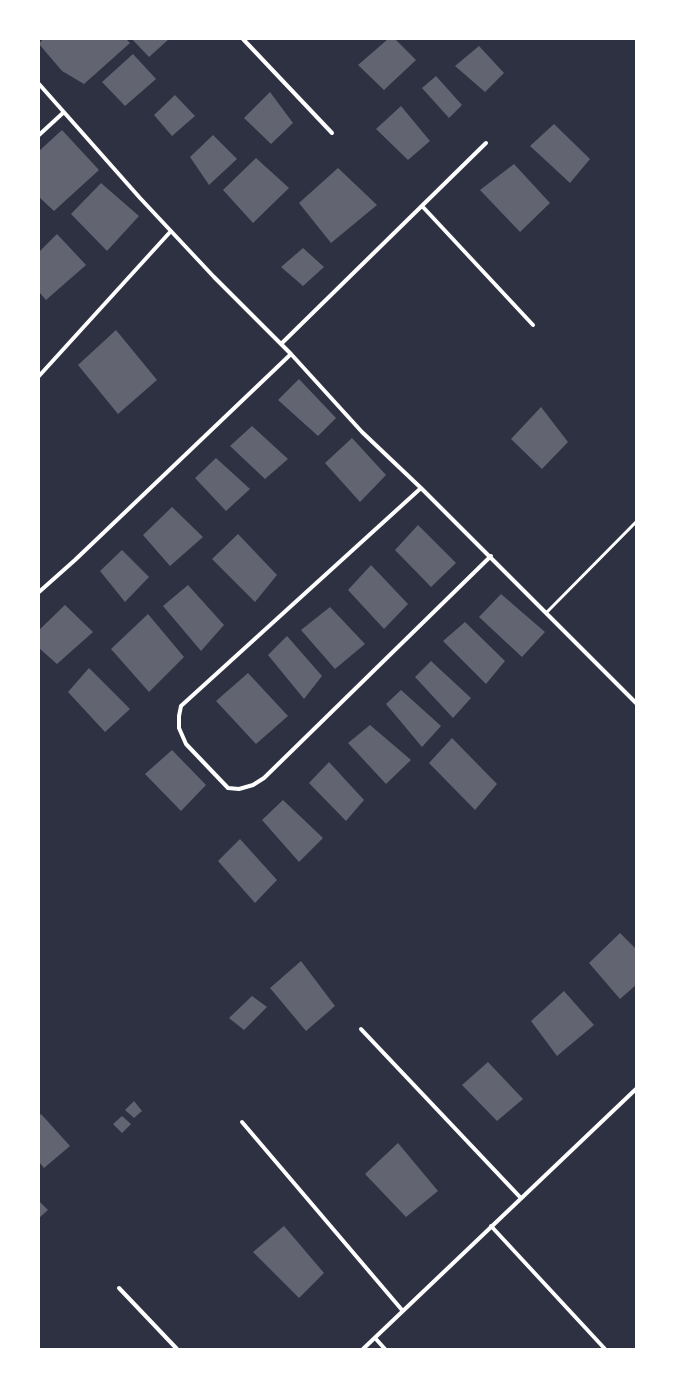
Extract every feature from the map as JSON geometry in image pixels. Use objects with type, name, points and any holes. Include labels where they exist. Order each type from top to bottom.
[{"type":"street","points":[[243,39],[332,133]]},
{"type":"street","points":[[39,84],[214,278],[292,354],[362,432],[491,556],[636,703]]},
{"type":"street","points":[[39,135],[64,112]]},
{"type":"street","points":[[281,344],[486,143]]},
{"type":"street","points":[[422,206],[533,325]]},
{"type":"street","points":[[39,376],[171,231]]},
{"type":"street","points":[[39,592],[75,560],[292,354]]},
{"type":"street","points":[[421,488],[181,706],[179,728],[186,744],[228,788],[239,789],[253,785],[264,778],[491,556]]},
{"type":"street","points":[[361,1029],[521,1198]]},
{"type":"street","points":[[362,1349],[636,1089]]},
{"type":"street","points":[[242,1122],[402,1310]]},
{"type":"street","points":[[491,1226],[605,1349]]},
{"type":"street","points":[[119,1288],[177,1349]]},
{"type":"street","points":[[375,1338],[385,1349]]},
{"type":"lane","points":[[546,613],[636,522]]},
{"type":"building","points":[[43,39],[126,39],[130,43],[84,84],[62,71],[39,44]]},
{"type":"building","points":[[132,39],[169,39],[149,57]]},
{"type":"building","points":[[388,39],[395,39],[416,60],[384,90],[358,65]]},
{"type":"building","points":[[479,46],[504,73],[485,92],[455,66]]},
{"type":"building","points":[[133,54],[156,79],[125,106],[102,82]]},
{"type":"building","points":[[436,76],[462,105],[449,118],[422,88]]},
{"type":"building","points":[[270,92],[293,123],[271,144],[244,118]]},
{"type":"building","points":[[175,95],[195,116],[172,136],[154,115]]},
{"type":"building","points":[[401,106],[430,141],[408,160],[376,129]]},
{"type":"building","points":[[554,124],[590,159],[570,183],[530,146]]},
{"type":"building","points":[[62,130],[99,170],[54,211],[39,197],[39,151]]},
{"type":"building","points":[[213,135],[237,159],[209,185],[190,157]]},
{"type":"building","points":[[256,158],[289,188],[253,223],[223,190]]},
{"type":"building","points":[[514,164],[550,203],[520,232],[480,190]]},
{"type":"building","points":[[338,168],[377,205],[331,243],[299,203]]},
{"type":"building","points":[[101,183],[139,216],[107,251],[71,214]]},
{"type":"building","points":[[57,234],[86,265],[46,300],[39,292],[39,252]]},
{"type":"building","points":[[303,248],[324,267],[303,286],[281,267]]},
{"type":"building","points":[[116,330],[157,380],[118,414],[78,365]]},
{"type":"building","points":[[299,379],[336,418],[318,436],[278,400]]},
{"type":"building","points":[[541,407],[568,442],[542,469],[511,439]]},
{"type":"building","points":[[252,426],[288,459],[265,479],[230,446]]},
{"type":"building","points":[[352,438],[386,475],[360,502],[325,463]]},
{"type":"building","points":[[216,458],[250,489],[226,511],[195,478]]},
{"type":"building","points":[[172,507],[203,537],[170,566],[143,535]]},
{"type":"building","points":[[418,525],[456,563],[431,587],[395,550]]},
{"type":"building","points":[[238,534],[277,575],[255,602],[212,559]]},
{"type":"building","points":[[122,550],[149,577],[125,602],[100,571]]},
{"type":"building","points":[[371,565],[408,604],[384,629],[348,590]]},
{"type":"building","points":[[188,585],[224,625],[201,651],[163,606]]},
{"type":"building","points":[[501,594],[545,632],[522,657],[479,617]]},
{"type":"building","points":[[65,605],[93,632],[57,664],[39,648],[39,630]]},
{"type":"building","points":[[330,607],[365,644],[335,669],[301,630]]},
{"type":"building","points":[[148,614],[184,657],[149,692],[111,649]]},
{"type":"building","points":[[465,622],[505,661],[486,684],[443,641]]},
{"type":"building","points":[[287,636],[322,676],[304,699],[268,655]]},
{"type":"building","points":[[431,661],[471,698],[453,718],[415,677]]},
{"type":"building","points":[[89,668],[130,709],[105,732],[68,692]]},
{"type":"building","points":[[248,673],[288,716],[256,744],[216,701]]},
{"type":"building","points":[[401,690],[441,726],[422,747],[386,704]]},
{"type":"building","points":[[370,725],[411,760],[386,784],[348,743]]},
{"type":"building","points":[[452,738],[497,784],[475,810],[429,763]]},
{"type":"building","points":[[172,750],[206,785],[181,811],[145,774]]},
{"type":"building","points":[[329,762],[364,800],[346,821],[309,783]]},
{"type":"building","points":[[283,800],[323,838],[299,862],[262,820]]},
{"type":"building","points":[[240,839],[277,880],[255,903],[218,861]]},
{"type":"building","points":[[620,933],[636,949],[636,985],[620,999],[589,963]]},
{"type":"building","points":[[301,961],[335,1006],[306,1031],[270,988]]},
{"type":"building","points":[[564,991],[594,1025],[557,1056],[531,1021]]},
{"type":"building","points":[[252,996],[267,1007],[244,1030],[229,1018]]},
{"type":"building","points":[[488,1062],[523,1099],[497,1121],[462,1085]]},
{"type":"building","points":[[134,1101],[142,1111],[134,1118],[125,1110]]},
{"type":"building","points":[[41,1114],[70,1146],[44,1168],[39,1162],[39,1116]]},
{"type":"building","points":[[122,1116],[131,1124],[122,1133],[113,1124]]},
{"type":"building","points":[[398,1143],[438,1191],[406,1217],[365,1174]]},
{"type":"building","points":[[39,1201],[48,1210],[39,1218]]},
{"type":"building","points":[[284,1226],[324,1273],[299,1298],[253,1252]]}]
